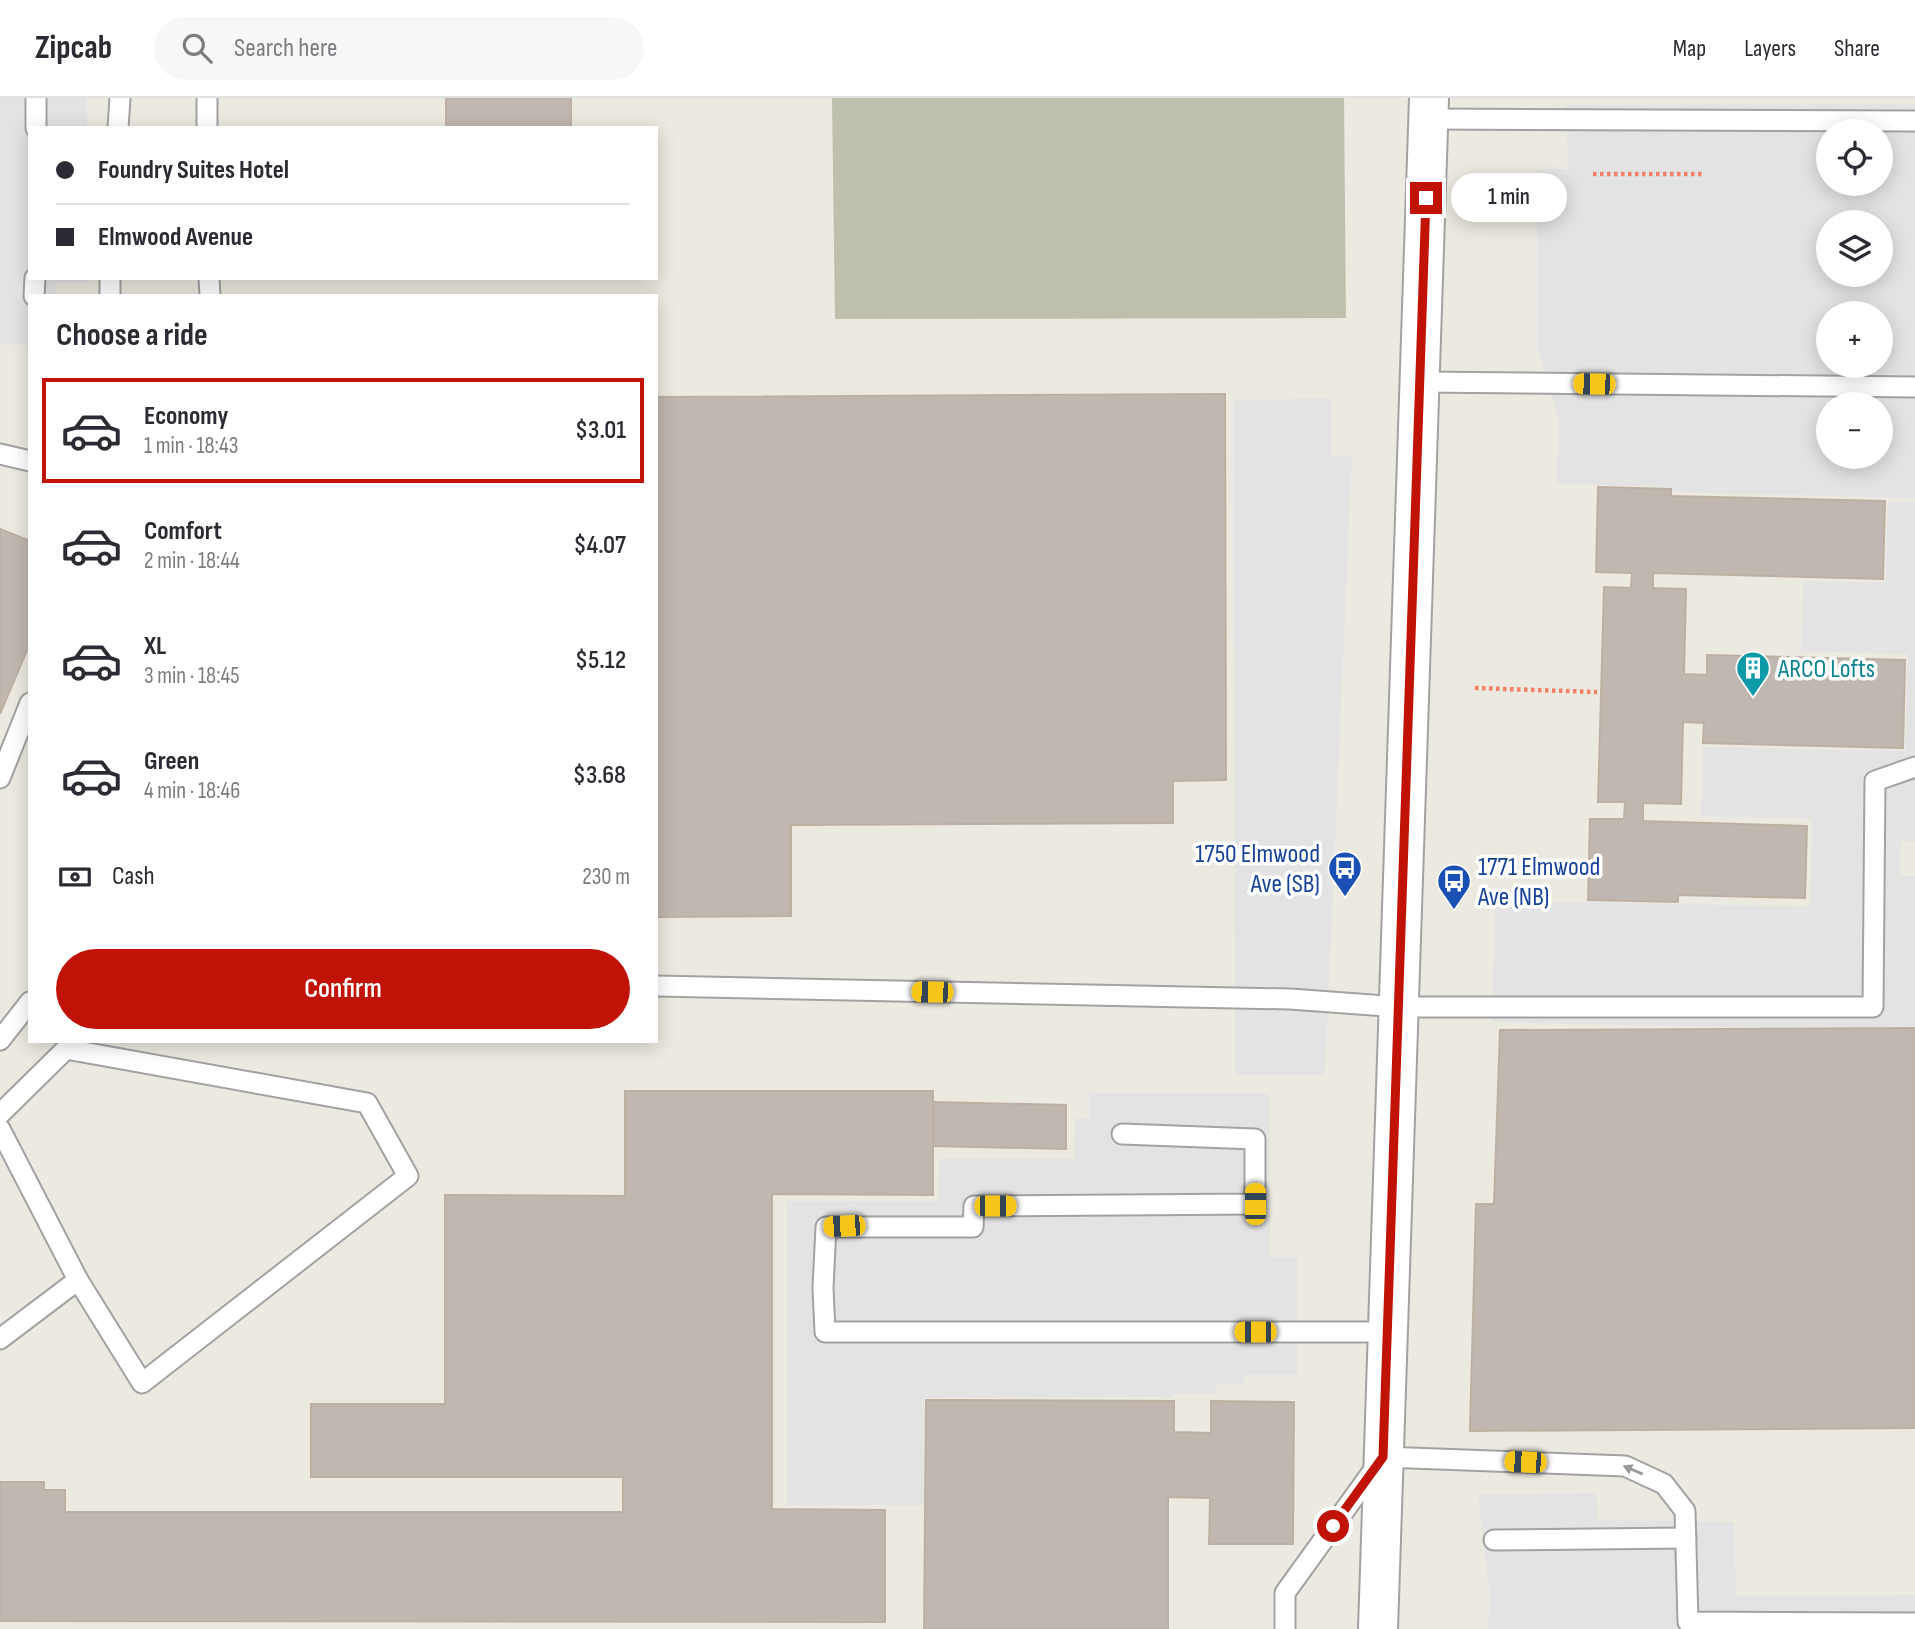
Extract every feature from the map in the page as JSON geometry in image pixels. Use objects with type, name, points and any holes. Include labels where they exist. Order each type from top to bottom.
[{"type":"street","points":[[1378,1629],[1428,108]]},
{"type":"lane","points":[[36,98],[36,126]]},
{"type":"lane","points":[[118,126],[120,98]]},
{"type":"lane","points":[[207,98],[207,126]]},
{"type":"lane","points":[[1428,108],[1915,121]]},
{"type":"lane","points":[[1419,382],[1915,387]]},
{"type":"lane","points":[[0,454],[28,461]]},
{"type":"lane","points":[[0,778],[28,708]]},
{"type":"lane","points":[[658,986],[1290,999],[1399,1007],[1873,1007],[1875,780],[1915,767]]},
{"type":"lane","points":[[0,1040],[28,1005]]},
{"type":"lane","points":[[0,1114],[66,1049],[367,1103],[408,1176],[142,1383],[78,1280],[0,1129]]},
{"type":"lane","points":[[1122,1134],[1255,1139],[1255,1204],[974,1206],[973,1227],[826,1227],[823,1288],[825,1332],[1388,1332]]},
{"type":"lane","points":[[0,1339],[78,1280]]},
{"type":"lane","points":[[1284,1629],[1284,1593],[1383,1457],[1625,1466],[1664,1484],[1685,1511],[1682,1626],[1915,1623]]},
{"type":"lane","points":[[1494,1540],[1686,1538]]},
{"type":"path","points":[[1593,174],[1705,174]]},
{"type":"path","points":[[1475,688],[1597,692]]},
{"type":"shaded area","points":[[0,98],[87,98],[87,126],[28,126],[28,280],[86,280],[86,283],[55,283],[55,294],[28,294],[28,345],[0,344]]},
{"type":"shaded area","points":[[832,98],[1344,98],[1346,318],[835,319]]},
{"type":"shaded area","points":[[1915,104],[1915,498],[1673,492],[1673,487],[1557,484],[1558,417],[1537,348],[1537,170],[1568,169],[1566,105]]},
{"type":"shaded area","points":[[1331,398],[1331,456],[1352,456],[1325,1075],[1235,1075],[1233,401]]},
{"type":"shaded area","points":[[1888,502],[1915,502],[1915,841],[1901,841],[1900,876],[1915,876],[1915,1031],[1492,1022],[1495,900],[1810,907],[1812,819],[1701,816],[1703,747],[1905,751],[1908,654],[1801,651],[1803,581],[1886,583]]},
{"type":"shaded area","points":[[1089,1093],[1270,1093],[1270,1257],[1297,1257],[1297,1375],[1245,1375],[1244,1384],[1216,1384],[1216,1394],[1173,1394],[1172,1397],[924,1398],[924,1505],[787,1505],[787,1201],[938,1201],[939,1159],[1074,1159],[1075,1118],[1089,1118]]},
{"type":"shaded area","points":[[1597,1493],[1598,1520],[1734,1522],[1736,1596],[1915,1595],[1915,1629],[1488,1629],[1490,1598],[1478,1494]]},
{"type":"building","points":[[446,98],[571,98],[571,126],[446,126]]},
{"type":"building","points":[[1225,394],[1226,780],[1173,781],[1173,823],[791,825],[791,916],[658,917],[658,397]]},
{"type":"building","name":"ARCO Lofts","points":[[1598,487],[1671,489],[1671,496],[1885,501],[1883,579],[1653,573],[1653,588],[1686,589],[1684,674],[1707,675],[1707,655],[1905,660],[1903,748],[1703,743],[1704,723],[1683,722],[1681,804],[1643,803],[1643,821],[1807,826],[1805,898],[1678,895],[1678,902],[1588,900],[1590,819],[1624,819],[1625,802],[1598,802],[1604,587],[1631,588],[1632,573],[1596,572]]},
{"type":"building","points":[[0,529],[28,540],[28,648],[0,714]]},
{"type":"building","points":[[1915,1028],[1915,1428],[1470,1431],[1476,1204],[1494,1204],[1500,1030]]},
{"type":"building","points":[[625,1091],[933,1091],[933,1195],[772,1194],[772,1509],[885,1510],[885,1622],[0,1621],[0,1482],[44,1482],[44,1490],[65,1490],[65,1512],[623,1512],[623,1477],[311,1477],[311,1404],[445,1404],[445,1195],[625,1196]]},
{"type":"building","points":[[933,1102],[1066,1105],[1066,1149],[933,1146]]},
{"type":"building","points":[[926,1400],[1174,1401],[1174,1432],[1211,1433],[1211,1401],[1294,1402],[1293,1544],[1209,1544],[1210,1498],[1168,1497],[1168,1629],[924,1629]]},
{"type":"place","name":"ARCO Lofts","points":[[1753,698]]},
{"type":"place","name":"1750 Elmwood Ave (SB)","points":[[1345,898]]},
{"type":"place","name":"1771 Elmwood Ave (NB)","points":[[1454,911]]},
{"type":"route","points":[[1333,1526],[1383,1457],[1426,198]]}]
